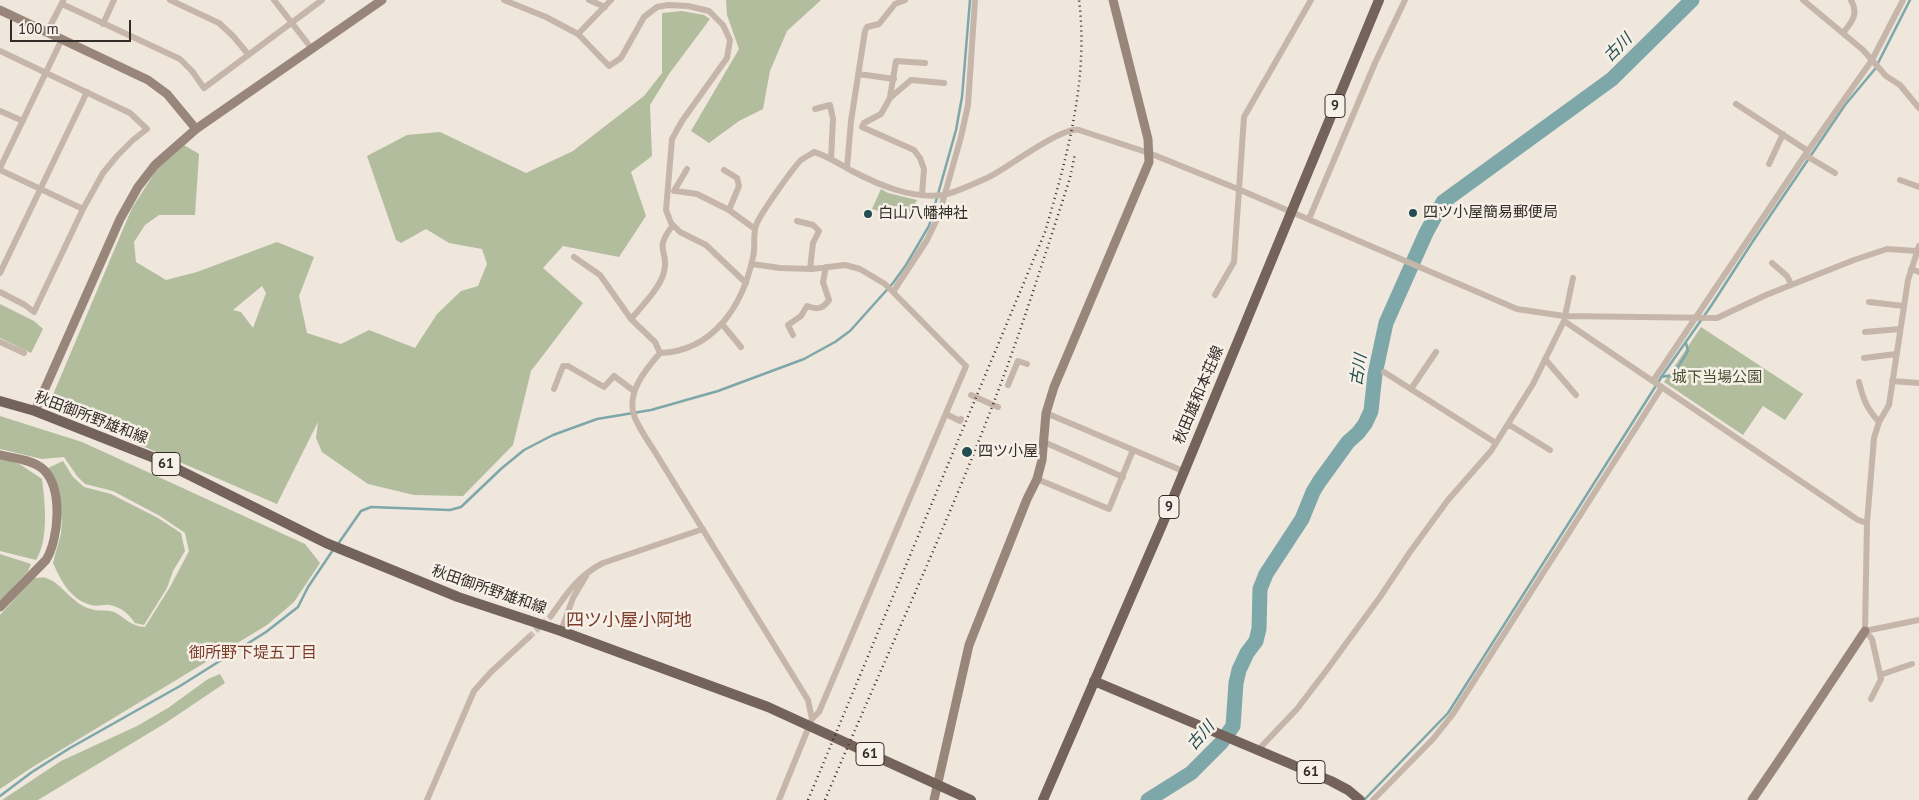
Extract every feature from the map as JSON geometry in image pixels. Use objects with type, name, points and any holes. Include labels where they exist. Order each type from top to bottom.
[{"type":"main road","name":"秋田雄和本荘線","points":[[1043,800],[1162,525],[1183,470],[1379,0]]},
{"type":"main road","name":"秋田御所野雄和線","points":[[0,401],[35,411],[157,460],[326,543],[458,597],[561,631],[768,707],[971,800]]},
{"type":"main road","name":"61","points":[[1094,681],[1226,735],[1331,781],[1348,790],[1360,800]]},
{"type":"street","points":[[103,24],[114,0]]},
{"type":"street","points":[[170,0],[219,23],[248,54]]},
{"type":"street","points":[[274,0],[312,49]]},
{"type":"street","points":[[47,32],[63,2],[103,24],[180,60],[192,70],[204,88],[322,0]]},
{"type":"street","points":[[35,411],[101,259],[128,205],[155,165],[196,129],[382,0]]},
{"type":"street","points":[[504,0],[546,17],[578,34],[609,66],[621,58],[644,16],[656,7],[668,5],[688,6],[709,11],[723,25],[730,40],[726,58],[682,121],[672,139],[666,210],[673,225],[680,232],[706,245],[746,282]]},
{"type":"street","points":[[588,0],[605,7]]},
{"type":"street","points":[[578,34],[611,0]]},
{"type":"street","points":[[847,168],[851,128],[867,26],[879,24],[895,4],[905,0]]},
{"type":"street","points":[[890,289],[927,240],[939,215],[968,105],[975,0]]},
{"type":"street","points":[[1215,295],[1234,262],[1244,117],[1311,0]]},
{"type":"street","points":[[1310,219],[1375,63],[1405,0]]},
{"type":"street","points":[[1803,0],[1875,62],[1886,76],[1900,85],[1919,108]]},
{"type":"street","points":[[1843,33],[1856,14],[1851,0]]},
{"type":"street","points":[[1373,800],[1454,714],[1701,317],[1809,156],[1875,62],[1903,0]]},
{"type":"street","points":[[934,800],[968,645],[1027,499],[1037,479],[1042,460],[1046,413],[1054,388],[1150,162],[1148,139],[1115,2]]},
{"type":"street","points":[[0,10],[148,80],[167,94],[196,129]]},
{"type":"street","points":[[62,39],[0,169],[40,190],[83,209]]},
{"type":"street","points":[[0,51],[130,113],[147,129],[133,140],[108,166],[83,209],[34,312],[0,292]]},
{"type":"street","points":[[862,127],[864,123],[881,114],[890,98],[896,61],[925,63]]},
{"type":"street","points":[[859,74],[894,79]]},
{"type":"street","points":[[890,98],[911,80],[944,83]]},
{"type":"street","points":[[0,273],[87,92]]},
{"type":"street","points":[[1736,104],[1783,134],[1809,156],[1835,173]]},
{"type":"street","points":[[815,109],[830,105],[833,119],[830,159]]},
{"type":"street","points":[[0,111],[22,121]]},
{"type":"street","points":[[851,128],[862,127],[914,150],[924,168],[922,194]]},
{"type":"street","points":[[812,720],[808,700],[655,452],[634,412],[634,391],[645,372],[660,353],[678,352],[694,346],[722,324],[733,312],[752,264],[756,223],[801,160],[814,152],[880,185],[914,194],[944,195],[989,177],[1043,144],[1073,129],[1149,153],[1238,189],[1517,309],[1564,318],[1717,318],[1791,284],[1887,249],[1918,249],[1911,269],[1904,306],[1889,404],[1878,422],[1874,438],[1867,523],[1865,630],[1752,800]]},
{"type":"street","points":[[1769,164],[1783,134]]},
{"type":"street","points":[[676,191],[687,170]]},
{"type":"street","points":[[724,170],[737,178],[739,186],[729,210]]},
{"type":"street","points":[[1900,180],[1919,186]]},
{"type":"street","points":[[668,193],[676,191],[696,194],[729,210],[755,229]]},
{"type":"street","points":[[798,221],[813,225],[819,231],[813,243],[810,269]]},
{"type":"street","points":[[631,319],[649,298],[664,273],[665,264],[661,246],[673,225]]},
{"type":"street","points":[[574,257],[600,275],[631,319],[655,342],[660,353]]},
{"type":"street","points":[[1772,263],[1787,276],[1791,284]]},
{"type":"street","points":[[752,264],[780,268],[810,269],[845,265],[860,269],[890,289],[966,366],[819,712],[812,720],[779,800]]},
{"type":"street","points":[[793,334],[788,325],[801,316],[807,306],[815,309],[824,307],[829,300],[823,282],[826,266]]},
{"type":"street","points":[[1911,269],[1919,272]]},
{"type":"street","points":[[1259,749],[1297,709],[1380,597],[1448,500],[1496,443],[1533,384],[1545,359],[1564,318],[1573,278]]},
{"type":"street","points":[[1869,302],[1904,306]]},
{"type":"street","points":[[1564,318],[1820,495],[1858,520],[1867,523]]},
{"type":"street","points":[[722,324],[742,347]]},
{"type":"street","points":[[1865,332],[1900,329]]},
{"type":"street","points":[[0,342],[24,353]]},
{"type":"street","points":[[1412,389],[1436,352]]},
{"type":"street","points":[[1864,358],[1896,354]]},
{"type":"street","points":[[1545,359],[1576,396]]},
{"type":"street","points":[[1008,385],[1018,361],[1027,364]]},
{"type":"street","points":[[554,389],[563,366],[568,366],[604,387],[614,376],[634,391]]},
{"type":"street","points":[[1384,372],[1496,443]]},
{"type":"street","points":[[1892,381],[1919,383]]},
{"type":"street","points":[[1860,382],[1863,400],[1878,422]]},
{"type":"street","points":[[971,395],[998,407]]},
{"type":"street","points":[[1046,413],[1183,470]]},
{"type":"street","points":[[946,414],[960,421],[961,419]]},
{"type":"street","points":[[1508,424],[1550,450]]},
{"type":"street","points":[[1044,442],[1123,477]]},
{"type":"street","points":[[1037,479],[1109,509],[1133,450]]},
{"type":"street","points":[[0,455],[24,460],[44,470],[52,482],[57,518],[56,533],[51,552],[46,560],[0,607]]},
{"type":"street","points":[[551,616],[570,588],[588,571],[603,563],[703,529]]},
{"type":"street","points":[[561,631],[573,598],[588,571]]},
{"type":"street","points":[[1865,630],[1919,620]]},
{"type":"street","points":[[1865,630],[1872,639],[1880,676],[1880,684],[1871,699]]},
{"type":"street","points":[[427,800],[474,691],[497,666],[529,637]]},
{"type":"street","points":[[1880,676],[1912,664]]},
{"type":"green space","points":[[726,0],[821,0],[787,31],[770,71],[763,109],[739,121],[709,143],[691,131],[739,49],[727,15]]},
{"type":"green space","points":[[682,11],[704,15],[710,19],[669,74],[650,105],[652,156],[631,172],[646,216],[619,257],[563,246],[543,268],[583,303],[531,371],[513,445],[463,496],[414,495],[368,484],[322,452],[316,438],[318,422],[277,504],[59,410],[52,397],[132,208],[157,169],[184,145],[199,154],[195,215],[159,215],[145,225],[134,242],[136,262],[166,280],[197,272],[277,242],[314,257],[299,296],[307,333],[341,344],[369,330],[415,348],[437,314],[461,291],[478,286],[487,264],[482,249],[449,243],[426,229],[401,243],[396,240],[367,156],[407,135],[440,132],[526,173],[573,151],[644,96],[662,73],[662,13]],"holes":[[[262,286],[266,293],[253,328],[241,312],[233,310]]]},
{"type":"green space","points":[[881,189],[888,193],[917,200],[908,219],[872,209]]},
{"type":"green space","points":[[0,304],[34,321],[43,329],[31,353],[0,338]]},
{"type":"green space","name":"城下当場公園","points":[[1701,327],[1803,394],[1785,420],[1763,406],[1743,435],[1664,382]]},
{"type":"green space","points":[[0,416],[82,442],[305,544],[320,563],[294,602],[267,625],[31,768],[0,789],[0,615],[34,578],[46,578],[57,584],[85,607],[114,612],[132,624],[145,627],[170,587],[189,551],[185,533],[160,516],[113,491],[85,484],[64,457],[42,459],[0,449]]},
{"type":"green space","points":[[0,459],[18,463],[42,479],[45,521],[43,542],[36,560],[0,551]]},
{"type":"green space","points":[[63,461],[73,477],[84,487],[111,494],[158,518],[181,533],[185,551],[173,571],[167,588],[144,625],[135,623],[118,607],[108,605],[93,606],[77,598],[63,583],[56,570],[53,563],[61,533],[62,517],[57,491],[48,468]]},
{"type":"green space","points":[[0,554],[31,564],[28,571],[0,602]]},
{"type":"green space","points":[[220,674],[225,683],[164,724],[38,800],[2,800],[61,761],[137,726],[168,708],[208,679]]},
{"type":"waterway","points":[[338,544],[361,511],[371,507],[450,510],[461,507],[524,450],[553,435],[597,419],[651,410],[718,391],[804,359],[835,342],[850,331],[893,283],[929,226],[956,130],[962,97],[970,0]]},
{"type":"waterway","name":"古川","points":[[1148,800],[1191,773],[1221,743],[1233,726],[1236,683],[1239,670],[1247,653],[1256,641],[1259,629],[1260,589],[1266,574],[1302,519],[1319,482],[1348,442],[1365,424],[1371,411],[1375,374],[1386,323],[1426,233],[1443,202],[1612,79],[1692,0]]},
{"type":"waterway","points":[[1364,800],[1448,713],[1664,373],[1845,105],[1875,69],[1910,0]]},
{"type":"waterway","points":[[1661,377],[1673,375],[1688,351],[1686,343]]},
{"type":"waterway","points":[[0,796],[32,772],[70,748],[180,686],[266,632],[298,607],[308,587],[333,550]]},
{"type":"tunnel","points":[[529,637],[551,616]]},
{"type":"railway","points":[[808,800],[1045,232],[1074,118],[1081,59],[1079,0]]},
{"type":"railway","points":[[825,800],[931,555],[992,407],[1042,265],[1070,178],[1075,154]]},
{"type":"place","name":"四ツ小屋簡易郵便局","points":[[1413,213]]},
{"type":"place","name":"白山八幡神社","points":[[868,214]]},
{"type":"place","name":"四ツ小屋","points":[[967,452]]},
{"type":"district","name":"四ツ小屋小阿地","points":[[629,621]]},
{"type":"district","name":"御所野下堤五丁目","points":[[253,653]]}]
